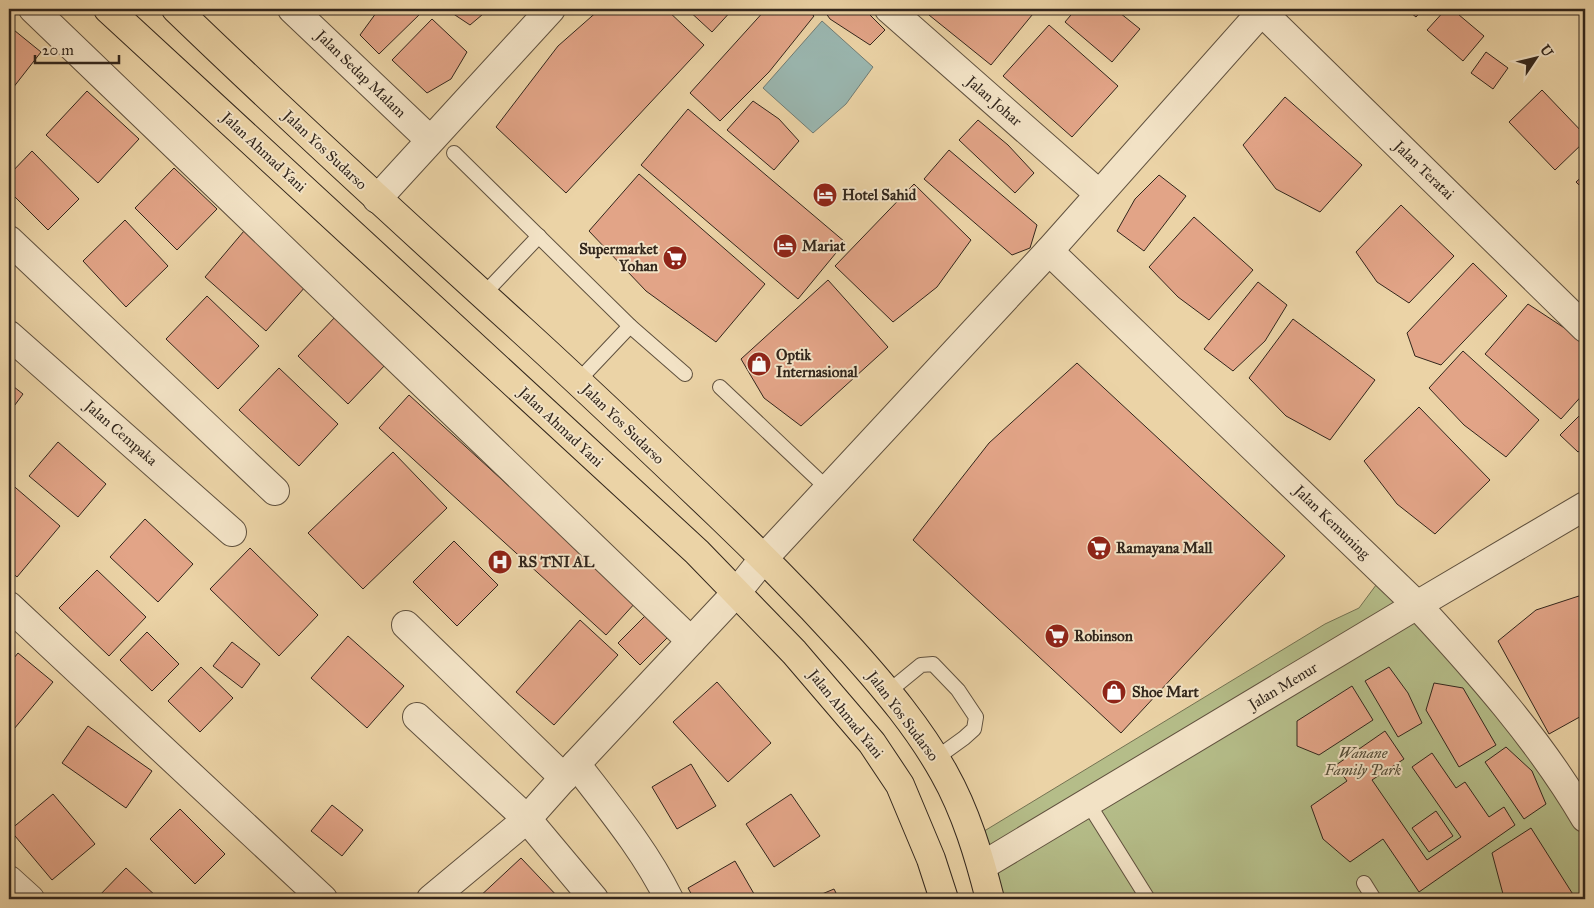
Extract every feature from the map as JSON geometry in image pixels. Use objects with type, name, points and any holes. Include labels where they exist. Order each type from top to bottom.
[{"type":"highway","name":"Jalan Ahmad Yani","points":[[108,9],[696,552],[794,652],[872,743],[900,785],[932,860],[944,899]]},
{"type":"highway","name":"Jalan Yos Sudarso","points":[[176,9],[377,199],[578,381],[764,558],[813,608],[888,692],[920,734],[945,774],[963,811],[982,866],[990,899]]},
{"type":"street","points":[[33,9],[691,641]]},
{"type":"street","name":"Jalan Sedap Malam","points":[[292,9],[430,140]]},
{"type":"street","points":[[377,199],[550,9]]},
{"type":"street","name":"Jalan Johar","points":[[889,9],[1099,194]]},
{"type":"street","points":[[431,899],[527,820],[736,592],[764,558],[1049,251],[1262,10]]},
{"type":"street","name":"Jalan Teratai","points":[[1262,10],[1585,328]]},
{"type":"street","points":[[9,240],[275,491]]},
{"type":"street","name":"Jalan Kemuning","points":[[1049,251],[1417,605],[1453,644],[1507,710],[1564,783],[1585,818]]},
{"type":"street","name":"Jalan Cempaka","points":[[9,335],[232,532]]},
{"type":"street","name":"Jalan Menur","points":[[982,866],[1585,506]]},
{"type":"street","points":[[9,606],[323,899]]},
{"type":"street","points":[[406,625],[570,771],[621,823],[644,856],[669,899]]},
{"type":"street","points":[[417,717],[527,820],[594,899]]},
{"type":"street","points":[[9,880],[30,899]]},
{"type":"lane","points":[[454,153],[630,326],[685,374]]},
{"type":"lane","points":[[483,295],[539,236]]},
{"type":"lane","points":[[578,381],[630,326]]},
{"type":"lane","points":[[720,387],[828,489]]},
{"type":"lane","points":[[888,692],[921,665],[933,664],[958,690],[976,717],[974,730],[935,759]]},
{"type":"lane","points":[[1088,803],[1148,899]]},
{"type":"lane","points":[[1364,883],[1374,899]]},
{"type":"green space","name":"Wanane Family Park","points":[[1382,577],[1448,647],[1585,826],[1585,899],[999,899],[981,833],[1325,624],[1359,608]]},
{"type":"water","points":[[822,21],[873,67],[846,104],[813,133],[763,88]]},
{"type":"building","points":[[379,9],[417,9],[421,13],[379,54],[360,35]]},
{"type":"building","points":[[446,9],[489,9],[470,25]]},
{"type":"building","points":[[600,9],[666,9],[704,45],[566,193],[496,127],[558,46]]},
{"type":"building","points":[[687,9],[733,9],[712,32]]},
{"type":"building","points":[[766,9],[806,9],[814,16],[769,72],[720,121],[690,93]]},
{"type":"building","points":[[823,9],[864,9],[885,30],[870,45],[830,19]]},
{"type":"building","points":[[934,9],[1037,9],[991,65],[929,15]]},
{"type":"building","points":[[1076,9],[1115,9],[1140,29],[1112,62],[1065,22]]},
{"type":"building","points":[[1406,9],[1423,9],[1416,17]]},
{"type":"building","points":[[1446,9],[1452,9],[1484,36],[1463,61],[1427,30]]},
{"type":"building","points":[[432,19],[467,52],[451,79],[427,93],[392,60]]},
{"type":"building","points":[[1049,25],[1118,86],[1072,137],[1003,76]]},
{"type":"building","points":[[9,26],[41,52],[9,93]]},
{"type":"building","points":[[1486,52],[1508,68],[1493,89],[1471,73]]},
{"type":"building","points":[[1542,90],[1585,135],[1585,141],[1555,170],[1509,122]]},
{"type":"building","points":[[87,91],[139,139],[98,183],[46,135]]},
{"type":"building","points":[[1285,97],[1362,165],[1320,212],[1276,189],[1243,145]]},
{"type":"building","points":[[753,101],[779,119],[799,141],[774,170],[727,130]]},
{"type":"building","points":[[688,109],[845,242],[798,299],[641,165]]},
{"type":"building","points":[[978,120],[1008,145],[1034,173],[1015,193],[959,140]]},
{"type":"building","points":[[949,150],[1037,225],[1030,248],[1012,255],[924,179]]},
{"type":"building","points":[[32,151],[79,199],[48,230],[9,191],[9,175]]},
{"type":"building","points":[[174,168],[217,209],[177,250],[135,208]]},
{"type":"building","name":"Supermarket Yohan","points":[[639,174],[765,284],[716,342],[646,291],[589,231]]},
{"type":"building","points":[[1585,174],[1585,191],[1576,182]]},
{"type":"building","points":[[1159,175],[1186,196],[1144,251],[1117,231],[1135,199]]},
{"type":"building","points":[[914,184],[971,240],[937,287],[893,322],[835,266]]},
{"type":"building","points":[[1401,205],[1454,256],[1409,303],[1377,282],[1356,252]]},
{"type":"building","points":[[1194,217],[1253,270],[1209,320],[1178,297],[1149,267]]},
{"type":"building","points":[[125,220],[168,266],[126,307],[83,261]]},
{"type":"building","points":[[244,231],[306,286],[266,331],[205,277]]},
{"type":"building","points":[[1473,263],[1507,296],[1441,365],[1415,356],[1407,333]]},
{"type":"building","points":[[828,280],[888,347],[801,426],[764,398],[741,359]]},
{"type":"building","points":[[1258,282],[1287,305],[1265,341],[1233,371],[1204,349]]},
{"type":"building","points":[[207,296],[259,346],[218,389],[166,339]]},
{"type":"building","points":[[1528,304],[1572,333],[1585,348],[1585,392],[1561,419],[1485,354]]},
{"type":"building","points":[[337,315],[387,363],[348,404],[298,356]]},
{"type":"building","points":[[1293,319],[1375,380],[1330,440],[1286,416],[1249,378]]},
{"type":"building","points":[[1463,351],[1539,420],[1506,457],[1464,425],[1429,388]]},
{"type":"building","name":"Ramayana Mall","points":[[1077,363],[1285,556],[1121,733],[913,540],[989,443]]},
{"type":"building","points":[[279,368],[338,424],[299,466],[239,410]]},
{"type":"building","points":[[9,383],[23,394],[9,413]]},
{"type":"building","points":[[409,395],[636,602],[606,635],[379,428]]},
{"type":"building","points":[[1419,407],[1490,480],[1435,534],[1397,504],[1364,461]]},
{"type":"building","points":[[1585,410],[1585,448],[1578,452],[1560,435]]},
{"type":"building","points":[[58,442],[106,484],[78,517],[29,476]]},
{"type":"building","points":[[393,452],[447,508],[363,589],[308,533]]},
{"type":"building","points":[[9,482],[60,526],[17,577],[9,570]]},
{"type":"building","points":[[145,519],[193,564],[158,602],[110,557]]},
{"type":"building","points":[[454,541],[498,585],[457,626],[413,582]]},
{"type":"building","points":[[250,548],[318,615],[279,656],[210,589]]},
{"type":"building","points":[[97,570],[146,617],[109,656],[59,608]]},
{"type":"building","points":[[1585,594],[1585,714],[1549,734],[1498,641],[1536,610]]},
{"type":"building","points":[[647,614],[669,636],[640,665],[618,643]]},
{"type":"building","points":[[580,620],[618,655],[554,725],[516,692]]},
{"type":"building","points":[[147,632],[179,664],[152,691],[120,660]]},
{"type":"building","points":[[348,636],[404,686],[367,728],[311,678]]},
{"type":"building","points":[[232,642],[260,664],[242,688],[213,666]]},
{"type":"building","points":[[18,653],[53,682],[14,729],[9,724],[9,664]]},
{"type":"building","points":[[201,667],[233,698],[200,732],[168,701]]},
{"type":"building","points":[[1389,667],[1408,693],[1422,723],[1398,737],[1365,681]]},
{"type":"building","points":[[717,682],[771,743],[728,782],[673,722]]},
{"type":"building","points":[[1434,683],[1463,688],[1496,745],[1459,767],[1426,710]]},
{"type":"building","points":[[1352,686],[1373,720],[1319,755],[1297,746],[1297,721]]},
{"type":"building","points":[[88,726],[152,771],[126,808],[62,763]]},
{"type":"building","points":[[1385,731],[1404,759],[1372,780],[1427,860],[1461,837],[1412,767],[1432,753],[1456,788],[1465,782],[1489,817],[1504,807],[1515,825],[1419,892],[1383,839],[1350,862],[1323,839],[1311,806],[1347,781],[1336,765]]},
{"type":"building","points":[[1506,747],[1532,771],[1546,804],[1524,819],[1485,762]]},
{"type":"building","points":[[691,764],[716,806],[677,829],[652,787]]},
{"type":"building","points":[[53,794],[95,844],[52,880],[10,830]]},
{"type":"building","points":[[791,794],[820,836],[774,867],[746,824]]},
{"type":"building","points":[[332,805],[363,830],[342,856],[311,831]]},
{"type":"building","points":[[180,809],[225,854],[195,884],[150,839]]},
{"type":"building","points":[[1436,811],[1453,836],[1429,852],[1412,828]]},
{"type":"building","points":[[1531,828],[1574,896],[1568,899],[1510,899],[1503,894],[1492,853]]},
{"type":"building","points":[[521,858],[560,899],[477,899]]},
{"type":"building","points":[[735,861],[757,899],[694,899],[688,888]]},
{"type":"building","points":[[126,868],[159,899],[96,899]]},
{"type":"building","points":[[834,889],[839,899],[810,899]]},
{"type":"place","name":"Hotel Sahid","points":[[825,195]]},
{"type":"place","name":"Mariat","points":[[785,246]]},
{"type":"place","name":"Supermarket Yohan","points":[[675,258]]},
{"type":"place","name":"Optik Internasional","points":[[759,364]]},
{"type":"place","name":"Ramayana Mall","points":[[1099,548]]},
{"type":"place","name":"RS TNI AL","points":[[500,562]]},
{"type":"place","name":"Robinson","points":[[1057,636]]},
{"type":"place","name":"Shoe Mart","points":[[1114,692]]}]
